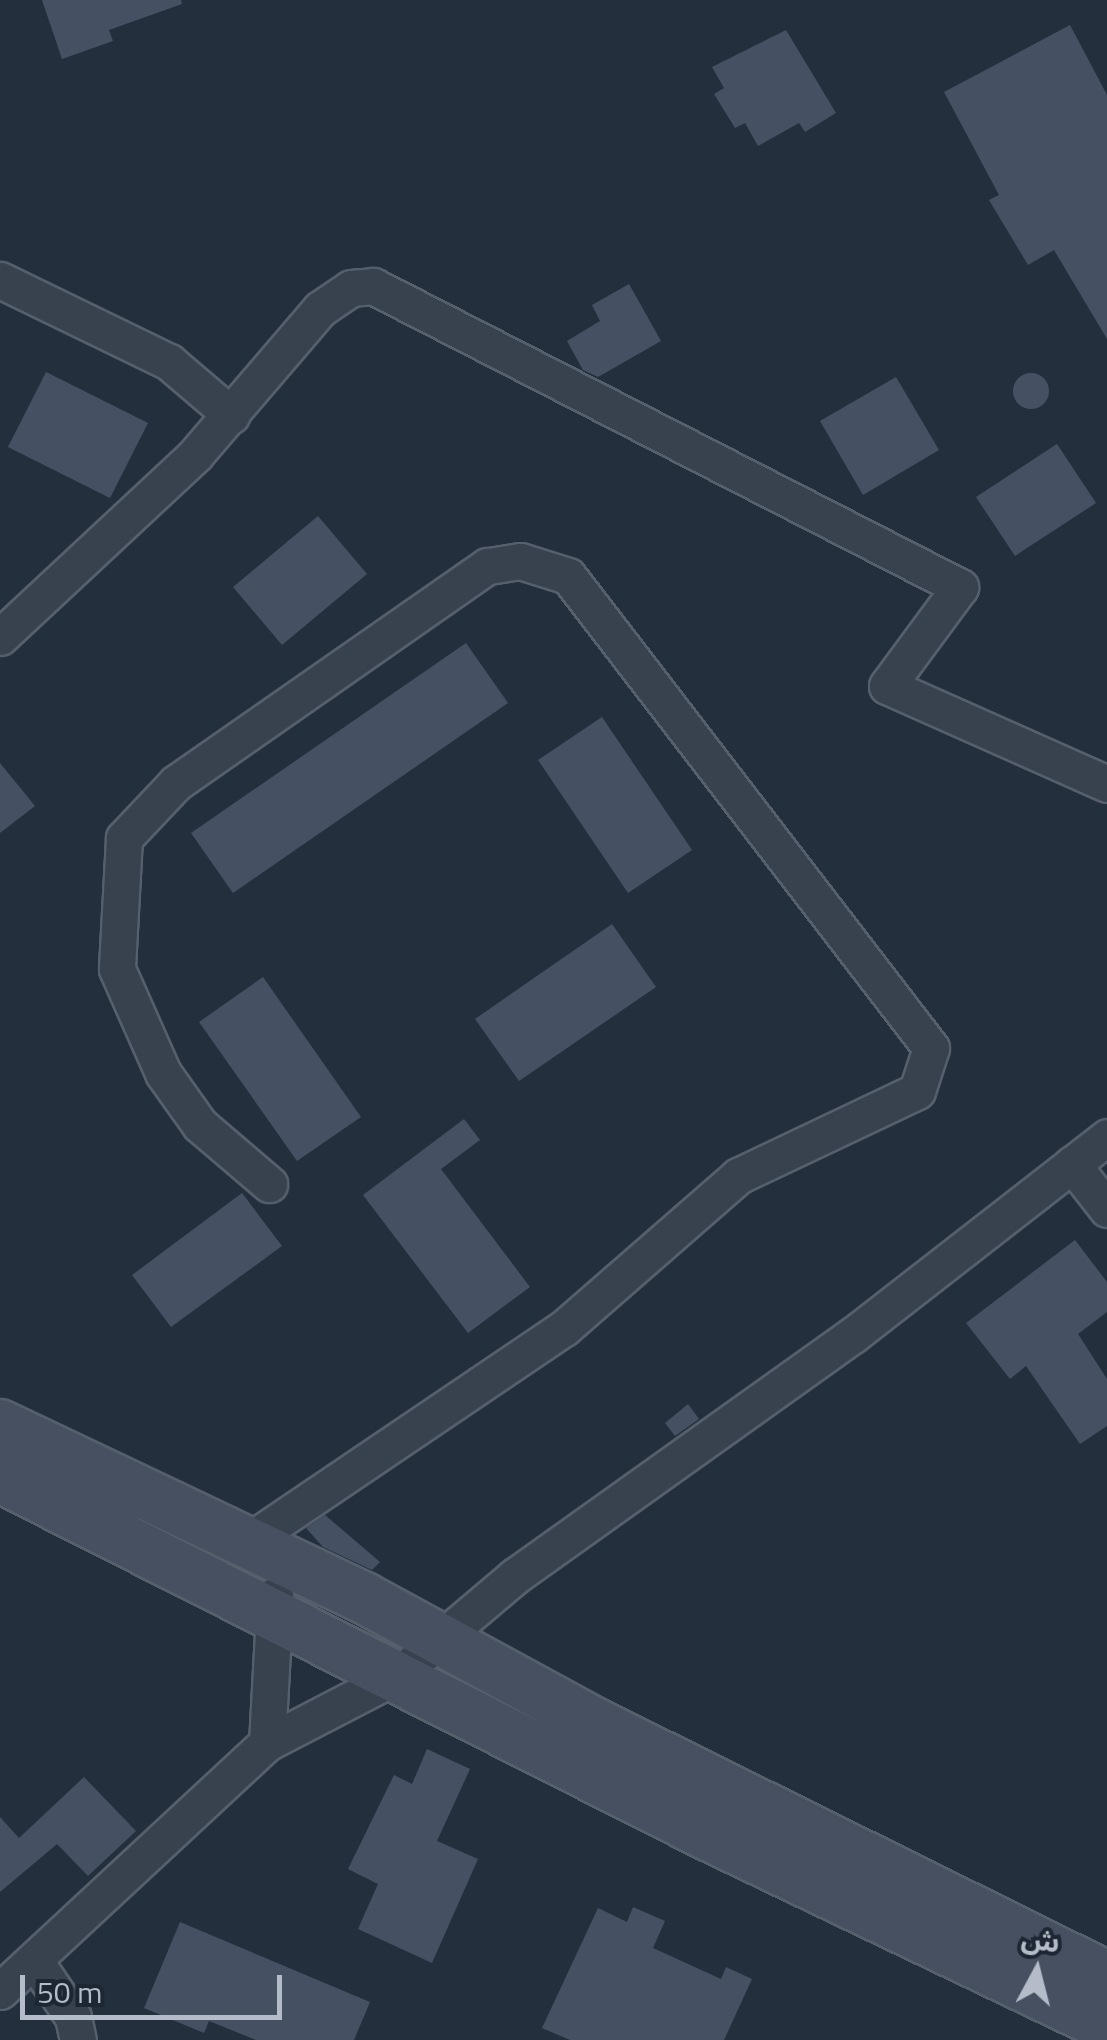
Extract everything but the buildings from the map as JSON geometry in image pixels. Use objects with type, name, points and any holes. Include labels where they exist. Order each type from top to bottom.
[{"type":"street","points":[[0,280],[168,362],[231,415]]},
{"type":"street","points":[[0,637],[231,415],[337,295],[373,286],[393,291],[960,587],[887,686],[1107,784]]},
{"type":"street","points":[[248,1541],[564,1328],[738,1176],[917,1090],[932,1048],[568,576],[520,561],[487,566],[176,784],[124,838],[117,969],[163,1074],[200,1125],[270,1184]]},
{"type":"street","points":[[0,1990],[36,1963],[267,1743],[398,1675],[439,1636],[853,1335],[1107,1136]]},
{"type":"street","points":[[1072,1164],[1107,1209]]},
{"type":"street","points":[[0,1425],[294,1563],[439,1636],[632,1742],[1107,1977]]},
{"type":"street","points":[[0,1477],[275,1611],[704,1832],[1107,2026]]},
{"type":"street","points":[[267,1743],[277,1582],[294,1563]]},
{"type":"street","points":[[36,1963],[76,2028],[109,2040]]}]
